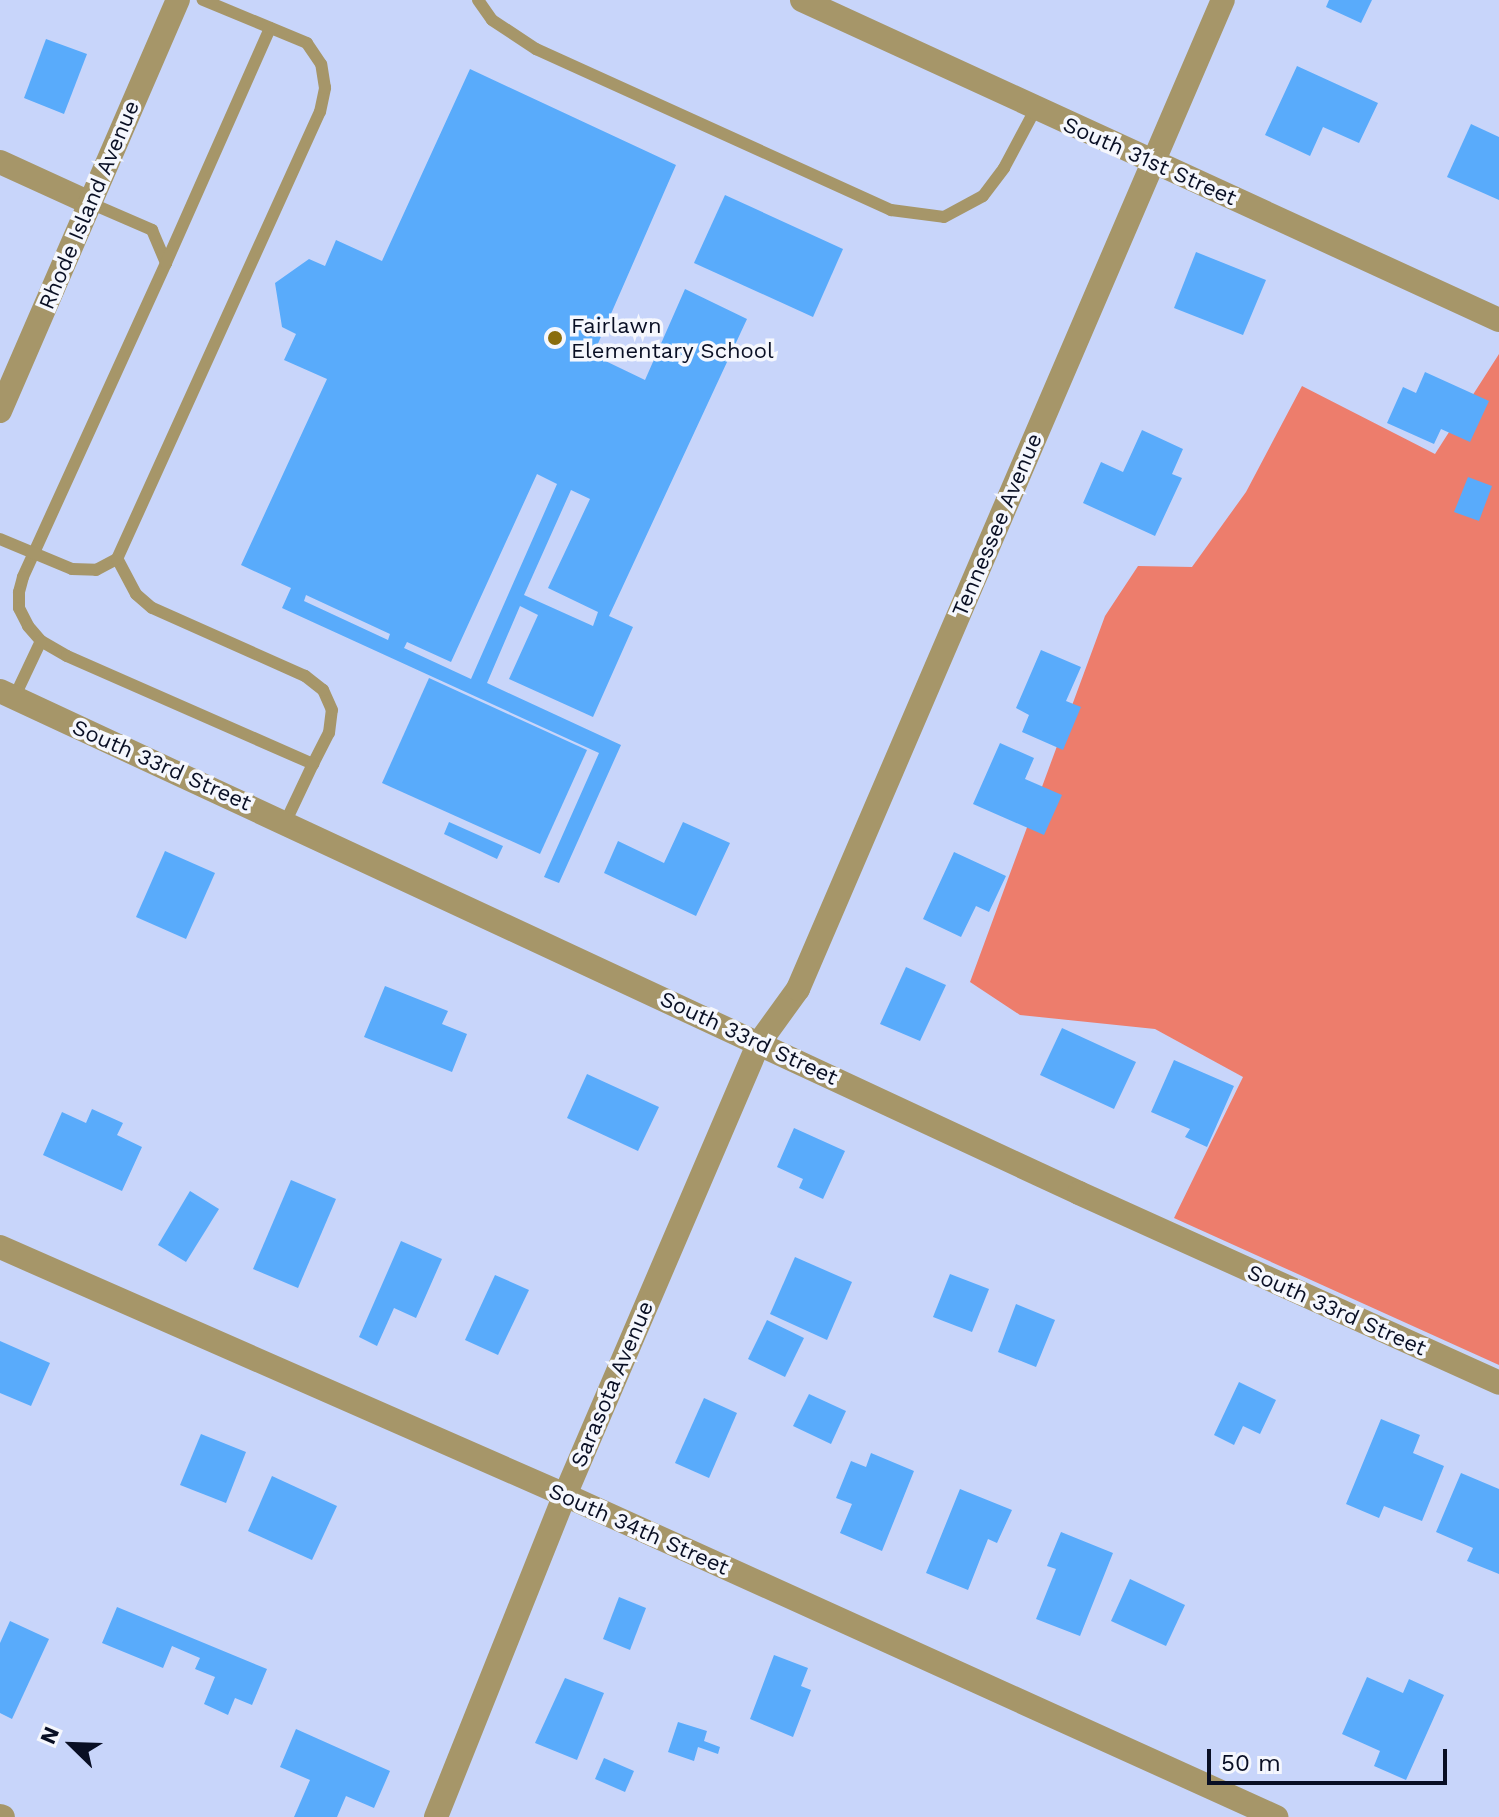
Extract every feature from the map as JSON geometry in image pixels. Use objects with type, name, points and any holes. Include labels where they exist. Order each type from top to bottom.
[{"type":"street","name":"Rhode Island Avenue","points":[[0,411],[178,0]]},
{"type":"street","name":"South 31st Street","points":[[802,0],[1035,110],[1499,320]]},
{"type":"street","name":"Tennessee Avenue","points":[[759,1043],[798,989],[1223,0]]},
{"type":"street","points":[[0,162],[90,203]]},
{"type":"street","name":"South 33rd Street","points":[[7,694],[1499,1383]]},
{"type":"street","name":"Sarasota Avenue","points":[[436,1817],[565,1495],[759,1043]]},
{"type":"street","name":"South 34th Street","points":[[0,1247],[565,1495],[1276,1817]]},
{"type":"lane","points":[[0,539],[35,555],[84,570],[96,570],[117,559],[320,112],[325,88],[321,64],[307,43],[203,0]]},
{"type":"lane","points":[[478,0],[492,20],[536,49],[891,210],[944,217],[983,196],[1004,168],[1035,110]]},
{"type":"lane","points":[[270,28],[35,555],[19,592],[19,608],[41,641],[67,656],[313,764]]},
{"type":"lane","points":[[90,203],[152,230],[166,263]]},
{"type":"lane","points":[[117,559],[136,594],[152,608],[305,676],[323,690],[332,710],[329,733],[286,821]]},
{"type":"lane","points":[[7,694],[41,641]]},
{"type":"shaded area","points":[[1499,354],[1499,1365],[1174,1218],[1243,1077],[1155,1029],[1020,1015],[970,982],[1105,616],[1138,566],[1192,567],[1246,492],[1302,386],[1435,454]]},
{"type":"building","points":[[1329,0],[1372,0],[1361,23],[1326,7]]},
{"type":"building","points":[[46,39],[87,54],[64,114],[24,98]]},
{"type":"building","points":[[1297,66],[1378,103],[1359,143],[1323,127],[1310,156],[1265,135]]},
{"type":"building","points":[[470,69],[676,165],[593,355],[645,380],[685,289],[747,319],[609,616],[633,627],[593,717],[509,679],[538,615],[520,606],[487,683],[621,745],[559,883],[544,877],[599,753],[282,608],[291,588],[241,565],[327,379],[284,360],[296,334],[282,327],[275,283],[309,259],[325,266],[336,240],[382,261]],"holes":[[[537,474],[557,484],[471,679],[404,648],[407,642],[451,662]],[[571,490],[590,499],[548,588],[598,612],[593,626],[524,595]],[[306,595],[390,634],[388,640],[304,601]]]},
{"type":"building","points":[[1471,124],[1499,137],[1499,200],[1447,177]]},
{"type":"building","points":[[725,195],[843,249],[813,317],[694,263]]},
{"type":"building","points":[[1196,252],[1266,280],[1243,335],[1174,308]]},
{"type":"building","points":[[1425,372],[1489,401],[1470,442],[1441,429],[1434,444],[1387,423],[1403,387],[1416,393]]},
{"type":"building","points":[[1142,430],[1183,449],[1172,474],[1182,478],[1155,536],[1083,503],[1101,462],[1123,472]]},
{"type":"building","points":[[1468,477],[1492,486],[1479,521],[1454,512]]},
{"type":"building","points":[[1041,650],[1081,667],[1066,701],[1081,707],[1063,750],[1022,732],[1029,715],[1016,708]]},
{"type":"building","points":[[429,678],[587,750],[540,854],[382,783]]},
{"type":"building","points":[[1000,743],[1034,758],[1025,779],[1062,795],[1044,835],[973,804]]},
{"type":"building","points":[[449,822],[503,846],[497,859],[444,834]]},
{"type":"building","points":[[683,822],[730,843],[696,916],[604,873],[618,841],[664,863]]},
{"type":"building","points":[[165,851],[215,873],[186,939],[136,917]]},
{"type":"building","points":[[954,852],[1006,876],[989,912],[976,906],[961,937],[923,919]]},
{"type":"building","points":[[906,967],[946,985],[920,1041],[880,1024]]},
{"type":"building","points":[[385,986],[448,1011],[442,1024],[467,1034],[452,1072],[364,1037]]},
{"type":"building","points":[[1062,1028],[1136,1062],[1114,1109],[1040,1075]]},
{"type":"building","points":[[1174,1060],[1234,1086],[1207,1147],[1185,1137],[1190,1129],[1151,1112]]},
{"type":"building","points":[[587,1074],[659,1107],[638,1151],[567,1118]]},
{"type":"building","points":[[92,1109],[123,1123],[117,1135],[142,1147],[122,1191],[43,1155],[62,1112],[86,1123]]},
{"type":"building","points":[[794,1128],[845,1151],[823,1199],[799,1188],[803,1179],[777,1167]]},
{"type":"building","points":[[291,1180],[336,1199],[298,1288],[253,1269]]},
{"type":"building","points":[[190,1191],[219,1209],[186,1262],[158,1245]]},
{"type":"building","points":[[401,1241],[442,1259],[416,1318],[394,1308],[377,1346],[359,1337]]},
{"type":"building","points":[[795,1257],[852,1282],[827,1340],[770,1314]]},
{"type":"building","points":[[950,1274],[989,1289],[972,1332],[933,1317]]},
{"type":"building","points":[[495,1275],[529,1290],[498,1355],[465,1340]]},
{"type":"building","points":[[1016,1304],[1055,1320],[1036,1367],[998,1352]]},
{"type":"building","points":[[767,1320],[804,1338],[785,1377],[748,1359]]},
{"type":"building","points":[[0,1341],[50,1363],[31,1406],[0,1393]]},
{"type":"building","points":[[1239,1382],[1276,1400],[1260,1434],[1243,1426],[1234,1445],[1214,1435]]},
{"type":"building","points":[[809,1394],[846,1411],[831,1444],[793,1426]]},
{"type":"building","points":[[704,1398],[737,1413],[709,1478],[675,1463]]},
{"type":"building","points":[[1381,1419],[1420,1435],[1413,1453],[1444,1466],[1422,1521],[1384,1506],[1379,1518],[1346,1504]]},
{"type":"building","points":[[201,1434],[246,1452],[226,1503],[180,1485]]},
{"type":"building","points":[[871,1453],[914,1471],[882,1551],[840,1533],[852,1504],[836,1498],[851,1461],[866,1467]]},
{"type":"building","points":[[1461,1473],[1499,1489],[1499,1574],[1467,1561],[1473,1548],[1436,1532]]},
{"type":"building","points":[[272,1476],[337,1506],[312,1560],[248,1531]]},
{"type":"building","points":[[960,1489],[1012,1510],[997,1543],[988,1539],[968,1590],[926,1573]]},
{"type":"building","points":[[1061,1532],[1113,1553],[1080,1636],[1036,1619],[1056,1569],[1047,1566]]},
{"type":"building","points":[[1130,1579],[1185,1605],[1166,1646],[1111,1621]]},
{"type":"building","points":[[619,1597],[646,1608],[630,1650],[603,1639]]},
{"type":"building","points":[[117,1607],[267,1669],[252,1705],[235,1698],[228,1715],[204,1704],[215,1677],[195,1669],[200,1658],[172,1646],[163,1668],[102,1643]]},
{"type":"building","points":[[10,1621],[49,1639],[12,1719],[0,1713],[0,1643]]},
{"type":"building","points":[[774,1655],[808,1668],[801,1686],[811,1690],[793,1737],[750,1719]]},
{"type":"building","points":[[1367,1677],[1403,1693],[1409,1679],[1444,1695],[1406,1780],[1374,1766],[1380,1751],[1342,1734]]},
{"type":"building","points":[[565,1678],[604,1693],[577,1760],[535,1743]]},
{"type":"building","points":[[678,1722],[707,1731],[704,1741],[720,1747],[718,1754],[698,1747],[694,1761],[668,1752]]},
{"type":"building","points":[[296,1729],[390,1771],[374,1808],[346,1796],[337,1817],[294,1817],[310,1780],[280,1767]]},
{"type":"building","points":[[604,1758],[634,1771],[625,1792],[595,1779]]},
{"type":"place","name":"Fairlawn Elementary School","points":[[555,338]]}]
